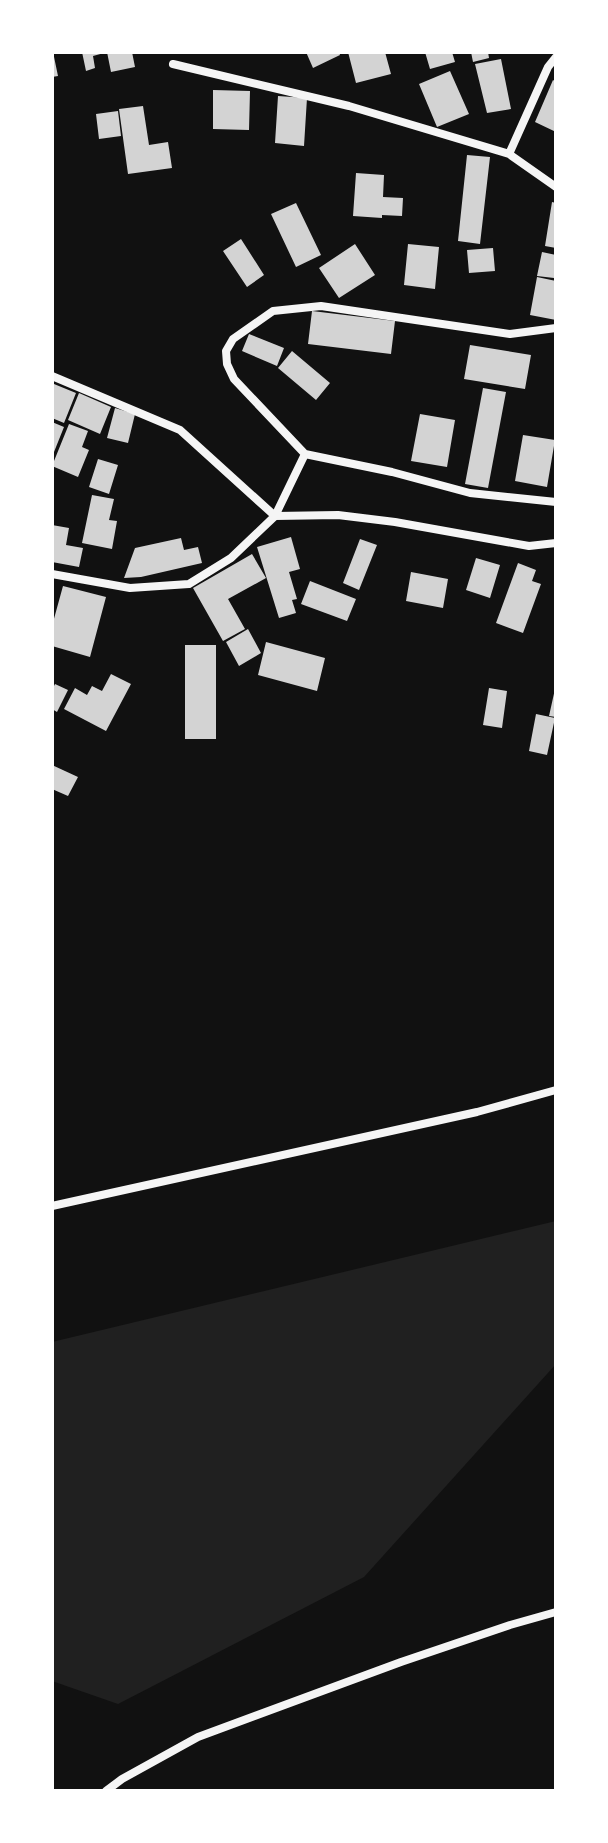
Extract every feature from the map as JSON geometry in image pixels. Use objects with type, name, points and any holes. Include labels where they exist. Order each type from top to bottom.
[{"type":"street","points":[[509,154],[548,67],[556,57]]},
{"type":"street","points":[[173,64],[349,106],[509,154],[556,187]]},
{"type":"street","points":[[556,328],[510,334],[321,306],[273,311],[233,339],[226,351],[227,364],[234,379],[305,454],[392,472],[470,493],[556,502]]},
{"type":"street","points":[[52,376],[180,430],[275,516],[338,515],[529,546],[556,543]]},
{"type":"street","points":[[52,574],[130,588],[189,584],[231,558],[275,516],[305,454]]},
{"type":"street","points":[[52,1206],[477,1112],[556,1090]]},
{"type":"street","points":[[106,1791],[198,1737],[401,1662],[556,1612]]},
{"type":"shaded area","points":[[556,1221],[556,1364],[364,1577],[118,1704],[52,1681],[52,1342]]},
{"type":"building","points":[[52,52],[58,76],[52,77]]},
{"type":"building","points":[[82,52],[104,53],[93,56],[95,68],[86,71]]},
{"type":"building","points":[[107,52],[132,52],[135,67],[111,72]]},
{"type":"building","points":[[306,52],[339,52],[340,55],[313,68]]},
{"type":"building","points":[[348,52],[385,52],[391,74],[356,83]]},
{"type":"building","points":[[425,52],[452,52],[455,62],[430,69]]},
{"type":"building","points":[[471,52],[488,52],[489,58],[473,62]]},
{"type":"building","points":[[501,59],[511,109],[487,113],[475,64]]},
{"type":"building","points":[[450,71],[469,114],[437,127],[419,84]]},
{"type":"building","points":[[553,80],[556,82],[556,132],[535,122]]},
{"type":"building","points":[[213,90],[250,91],[249,130],[213,129]]},
{"type":"building","points":[[278,96],[307,98],[304,146],[275,143]]},
{"type":"building","points":[[143,106],[149,145],[168,142],[172,168],[128,174],[119,109]]},
{"type":"building","points":[[118,111],[121,136],[99,139],[96,114]]},
{"type":"building","points":[[467,155],[490,157],[480,244],[458,241]]},
{"type":"building","points":[[356,173],[384,175],[383,197],[403,198],[402,216],[353,216]]},
{"type":"building","points":[[552,202],[556,203],[556,248],[545,246]]},
{"type":"building","points":[[296,203],[321,255],[296,267],[271,214]]},
{"type":"building","points":[[241,239],[264,275],[247,287],[223,251]]},
{"type":"building","points":[[355,244],[375,275],[339,298],[319,268]]},
{"type":"building","points":[[408,244],[439,247],[435,289],[404,285]]},
{"type":"building","points":[[493,248],[495,271],[469,273],[467,250]]},
{"type":"building","points":[[542,252],[556,255],[554,278],[537,276]]},
{"type":"building","points":[[537,277],[556,281],[556,320],[530,315]]},
{"type":"building","points":[[312,311],[395,321],[391,354],[308,344]]},
{"type":"building","points":[[249,334],[284,348],[277,366],[242,351]]},
{"type":"building","points":[[470,345],[531,355],[525,389],[464,379]]},
{"type":"building","points":[[292,351],[330,383],[316,400],[278,368]]},
{"type":"building","points":[[54,384],[76,393],[64,423],[52,418]]},
{"type":"building","points":[[483,388],[506,392],[488,488],[465,484]]},
{"type":"building","points":[[79,393],[111,407],[100,434],[68,420]]},
{"type":"building","points":[[115,408],[135,414],[128,443],[107,438]]},
{"type":"building","points":[[420,414],[455,420],[447,467],[411,461]]},
{"type":"building","points":[[52,422],[64,427],[52,457]]},
{"type":"building","points":[[69,424],[88,431],[82,447],[89,450],[78,477],[52,466]]},
{"type":"building","points":[[523,435],[555,440],[547,487],[515,481]]},
{"type":"building","points":[[98,459],[118,465],[109,494],[89,487]]},
{"type":"building","points":[[92,495],[114,499],[109,520],[117,521],[112,549],[82,543]]},
{"type":"building","points":[[52,525],[69,528],[66,545],[83,548],[79,567],[52,562]]},
{"type":"building","points":[[291,537],[300,569],[289,572],[297,599],[292,600],[296,613],[279,618],[257,547]]},
{"type":"building","points":[[181,538],[184,550],[198,547],[202,563],[124,578],[135,548]]},
{"type":"building","points":[[360,539],[377,545],[359,590],[343,583]]},
{"type":"building","points":[[252,554],[266,578],[228,599],[245,629],[223,641],[193,588]]},
{"type":"building","points":[[476,558],[500,565],[490,598],[466,590]]},
{"type":"building","points":[[518,563],[536,570],[532,581],[541,584],[523,633],[496,623]]},
{"type":"building","points":[[411,572],[448,579],[443,608],[406,601]]},
{"type":"building","points":[[310,581],[356,599],[347,621],[301,604]]},
{"type":"building","points":[[63,586],[106,597],[90,657],[52,646],[52,626]]},
{"type":"building","points":[[248,629],[261,653],[239,666],[226,642]]},
{"type":"building","points":[[266,642],[325,658],[317,691],[258,675]]},
{"type":"building","points":[[185,645],[216,645],[216,739],[185,739]]},
{"type":"building","points":[[111,674],[131,684],[106,731],[64,709],[75,688],[87,695],[92,686],[102,691]]},
{"type":"building","points":[[55,684],[68,690],[57,712],[52,709]]},
{"type":"building","points":[[489,688],[507,691],[502,728],[483,725]]},
{"type":"building","points":[[556,689],[556,717],[549,716]]},
{"type":"building","points":[[536,714],[555,718],[547,755],[529,751]]},
{"type":"building","points":[[52,765],[78,777],[68,796],[52,789]]}]
